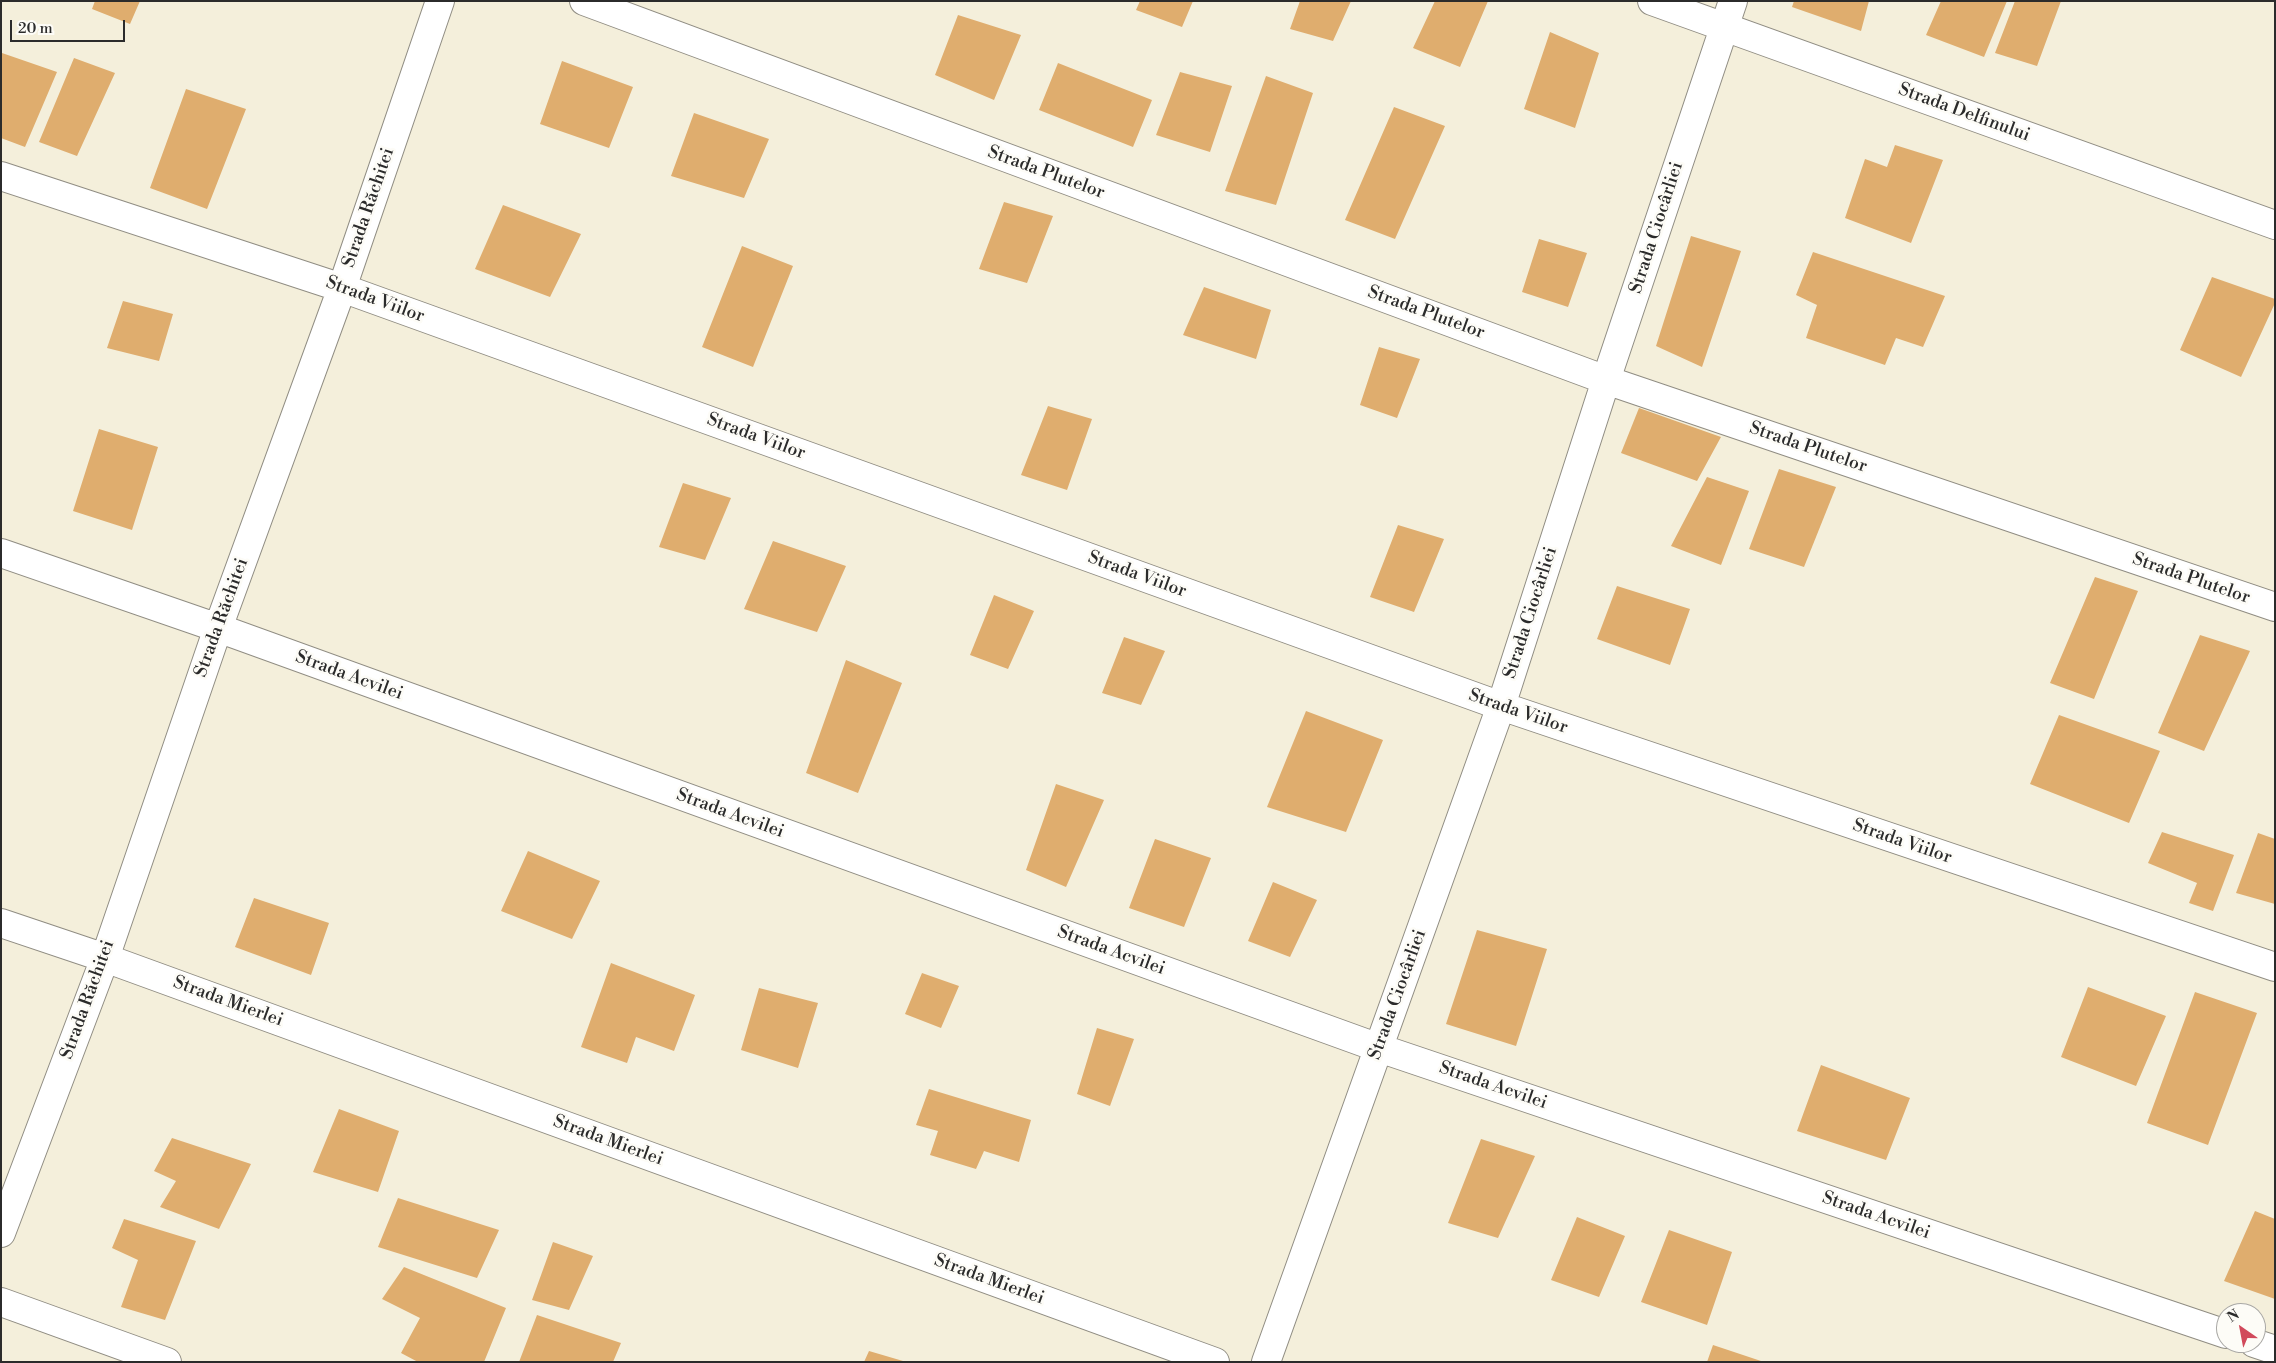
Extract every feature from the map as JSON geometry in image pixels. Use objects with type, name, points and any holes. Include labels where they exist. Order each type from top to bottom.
[{"type":"street","name":"Strada Răchitei","points":[[1,1233],[105,958],[218,628],[342,288],[440,1]]},
{"type":"street","name":"Strada Plutelor","points":[[584,1],[1606,380],[2275,607]]},
{"type":"street","name":"Strada Delfinului","points":[[1652,1],[2275,225]]},
{"type":"street","name":"Strada Ciocârliei","points":[[1266,1362],[1501,706],[1606,380],[1733,1]]},
{"type":"street","name":"Strada Viilor","points":[[1,176],[342,288],[1501,706],[2275,968]]},
{"type":"street","name":"Strada Acvilei","points":[[1,553],[218,628],[1379,1048],[2216,1331]]},
{"type":"street","name":"Strada Mierlei","points":[[1,922],[105,958],[1215,1362]]},
{"type":"street","points":[[1,1302],[167,1362]]},
{"type":"building","points":[[95,1],[140,1],[130,24],[92,9]]},
{"type":"building","points":[[1140,1],[1193,1],[1182,27],[1136,10]]},
{"type":"building","points":[[1300,1],[1351,1],[1333,41],[1290,29]]},
{"type":"building","points":[[1435,1],[1488,1],[1460,67],[1413,48]]},
{"type":"building","points":[[1794,1],[1869,1],[1861,31],[1792,7]]},
{"type":"building","points":[[1941,1],[2007,1],[1984,57],[1926,35]]},
{"type":"building","points":[[2015,1],[2061,1],[2037,66],[1995,53]]},
{"type":"building","points":[[958,15],[1021,35],[994,100],[935,75]]},
{"type":"building","points":[[1550,32],[1599,53],[1575,128],[1524,109]]},
{"type":"building","points":[[2,53],[57,72],[25,147],[1,138]]},
{"type":"building","points":[[74,58],[115,73],[77,156],[39,142]]},
{"type":"building","points":[[562,61],[633,87],[609,148],[540,124]]},
{"type":"building","points":[[1058,63],[1152,100],[1133,147],[1039,110]]},
{"type":"building","points":[[1180,72],[1232,86],[1210,152],[1156,135]]},
{"type":"building","points":[[1266,76],[1313,93],[1276,205],[1225,191]]},
{"type":"building","points":[[186,89],[246,109],[207,209],[150,188]]},
{"type":"building","points":[[1394,107],[1445,126],[1395,239],[1345,220]]},
{"type":"building","points":[[694,113],[769,139],[744,198],[671,176]]},
{"type":"building","points":[[1895,145],[1943,160],[1911,243],[1845,218],[1865,159],[1887,167]]},
{"type":"building","points":[[1004,202],[1053,216],[1027,283],[979,269]]},
{"type":"building","points":[[503,205],[581,234],[550,297],[475,269]]},
{"type":"building","points":[[1691,236],[1741,251],[1702,367],[1656,346]]},
{"type":"building","points":[[1539,239],[1587,253],[1568,307],[1522,292]]},
{"type":"building","points":[[742,246],[793,266],[753,367],[702,347]]},
{"type":"building","points":[[1813,252],[1945,296],[1923,347],[1896,338],[1885,365],[1806,338],[1817,305],[1796,295]]},
{"type":"building","points":[[2212,277],[2275,299],[2275,303],[2241,377],[2180,350]]},
{"type":"building","points":[[1204,287],[1271,310],[1256,359],[1183,335]]},
{"type":"building","points":[[123,301],[173,314],[159,361],[107,348]]},
{"type":"building","points":[[1379,347],[1420,359],[1397,418],[1360,405]]},
{"type":"building","points":[[1048,406],[1092,419],[1067,490],[1021,475]]},
{"type":"building","points":[[1639,408],[1721,437],[1697,481],[1621,453]]},
{"type":"building","points":[[99,429],[158,447],[132,530],[73,511]]},
{"type":"building","points":[[1779,469],[1836,487],[1804,567],[1749,549]]},
{"type":"building","points":[[1707,477],[1749,491],[1721,565],[1671,546]]},
{"type":"building","points":[[683,483],[731,498],[705,560],[659,547]]},
{"type":"building","points":[[1398,525],[1444,539],[1414,612],[1370,597]]},
{"type":"building","points":[[773,541],[846,566],[817,632],[744,609]]},
{"type":"building","points":[[2095,577],[2138,591],[2094,699],[2050,683]]},
{"type":"building","points":[[1617,586],[1690,609],[1670,665],[1597,639]]},
{"type":"building","points":[[994,595],[1034,611],[1008,669],[970,655]]},
{"type":"building","points":[[2200,635],[2250,651],[2204,751],[2158,733]]},
{"type":"building","points":[[1124,637],[1165,651],[1141,705],[1102,693]]},
{"type":"building","points":[[846,660],[902,683],[858,793],[806,773]]},
{"type":"building","points":[[1306,711],[1383,740],[1346,832],[1267,807]]},
{"type":"building","points":[[2059,715],[2160,751],[2129,823],[2030,784]]},
{"type":"building","points":[[1056,784],[1104,800],[1066,887],[1026,870]]},
{"type":"building","points":[[2162,832],[2234,855],[2213,911],[2189,903],[2197,883],[2148,863]]},
{"type":"building","points":[[2258,833],[2275,839],[2275,904],[2236,893]]},
{"type":"building","points":[[1155,839],[1211,858],[1184,927],[1129,908]]},
{"type":"building","points":[[528,851],[600,881],[572,939],[501,911]]},
{"type":"building","points":[[1273,882],[1317,900],[1290,957],[1248,941]]},
{"type":"building","points":[[254,898],[329,923],[311,975],[235,947]]},
{"type":"building","points":[[1477,930],[1547,949],[1516,1046],[1446,1024]]},
{"type":"building","points":[[611,963],[695,995],[674,1051],[636,1037],[627,1063],[581,1047]]},
{"type":"building","points":[[922,973],[959,986],[941,1028],[905,1014]]},
{"type":"building","points":[[2088,987],[2166,1016],[2136,1086],[2061,1057]]},
{"type":"building","points":[[759,988],[818,1003],[798,1068],[741,1050]]},
{"type":"building","points":[[2195,992],[2257,1013],[2208,1145],[2147,1123]]},
{"type":"building","points":[[1097,1028],[1134,1039],[1110,1106],[1077,1094]]},
{"type":"building","points":[[1821,1065],[1910,1098],[1886,1160],[1797,1131]]},
{"type":"building","points":[[929,1089],[1031,1120],[1019,1162],[984,1151],[976,1169],[930,1155],[938,1131],[916,1125]]},
{"type":"building","points":[[339,1109],[399,1131],[378,1192],[313,1172]]},
{"type":"building","points":[[172,1138],[251,1164],[219,1229],[160,1207],[176,1181],[154,1171]]},
{"type":"building","points":[[1481,1139],[1535,1156],[1498,1238],[1448,1223]]},
{"type":"building","points":[[398,1198],[499,1230],[477,1278],[378,1247]]},
{"type":"building","points":[[2255,1211],[2275,1219],[2275,1299],[2224,1281]]},
{"type":"building","points":[[1577,1217],[1625,1236],[1599,1297],[1551,1280]]},
{"type":"building","points":[[124,1219],[196,1241],[165,1320],[121,1307],[138,1260],[112,1248]]},
{"type":"building","points":[[1669,1230],[1732,1252],[1707,1325],[1641,1302]]},
{"type":"building","points":[[553,1242],[593,1256],[569,1310],[532,1300]]},
{"type":"building","points":[[404,1267],[506,1308],[484,1362],[418,1362],[401,1353],[420,1318],[382,1299]]},
{"type":"building","points":[[537,1315],[621,1343],[613,1362],[519,1362]]},
{"type":"building","points":[[1713,1345],[1761,1361],[1761,1362],[1707,1362]]},
{"type":"building","points":[[869,1351],[903,1361],[903,1362],[864,1362]]}]
